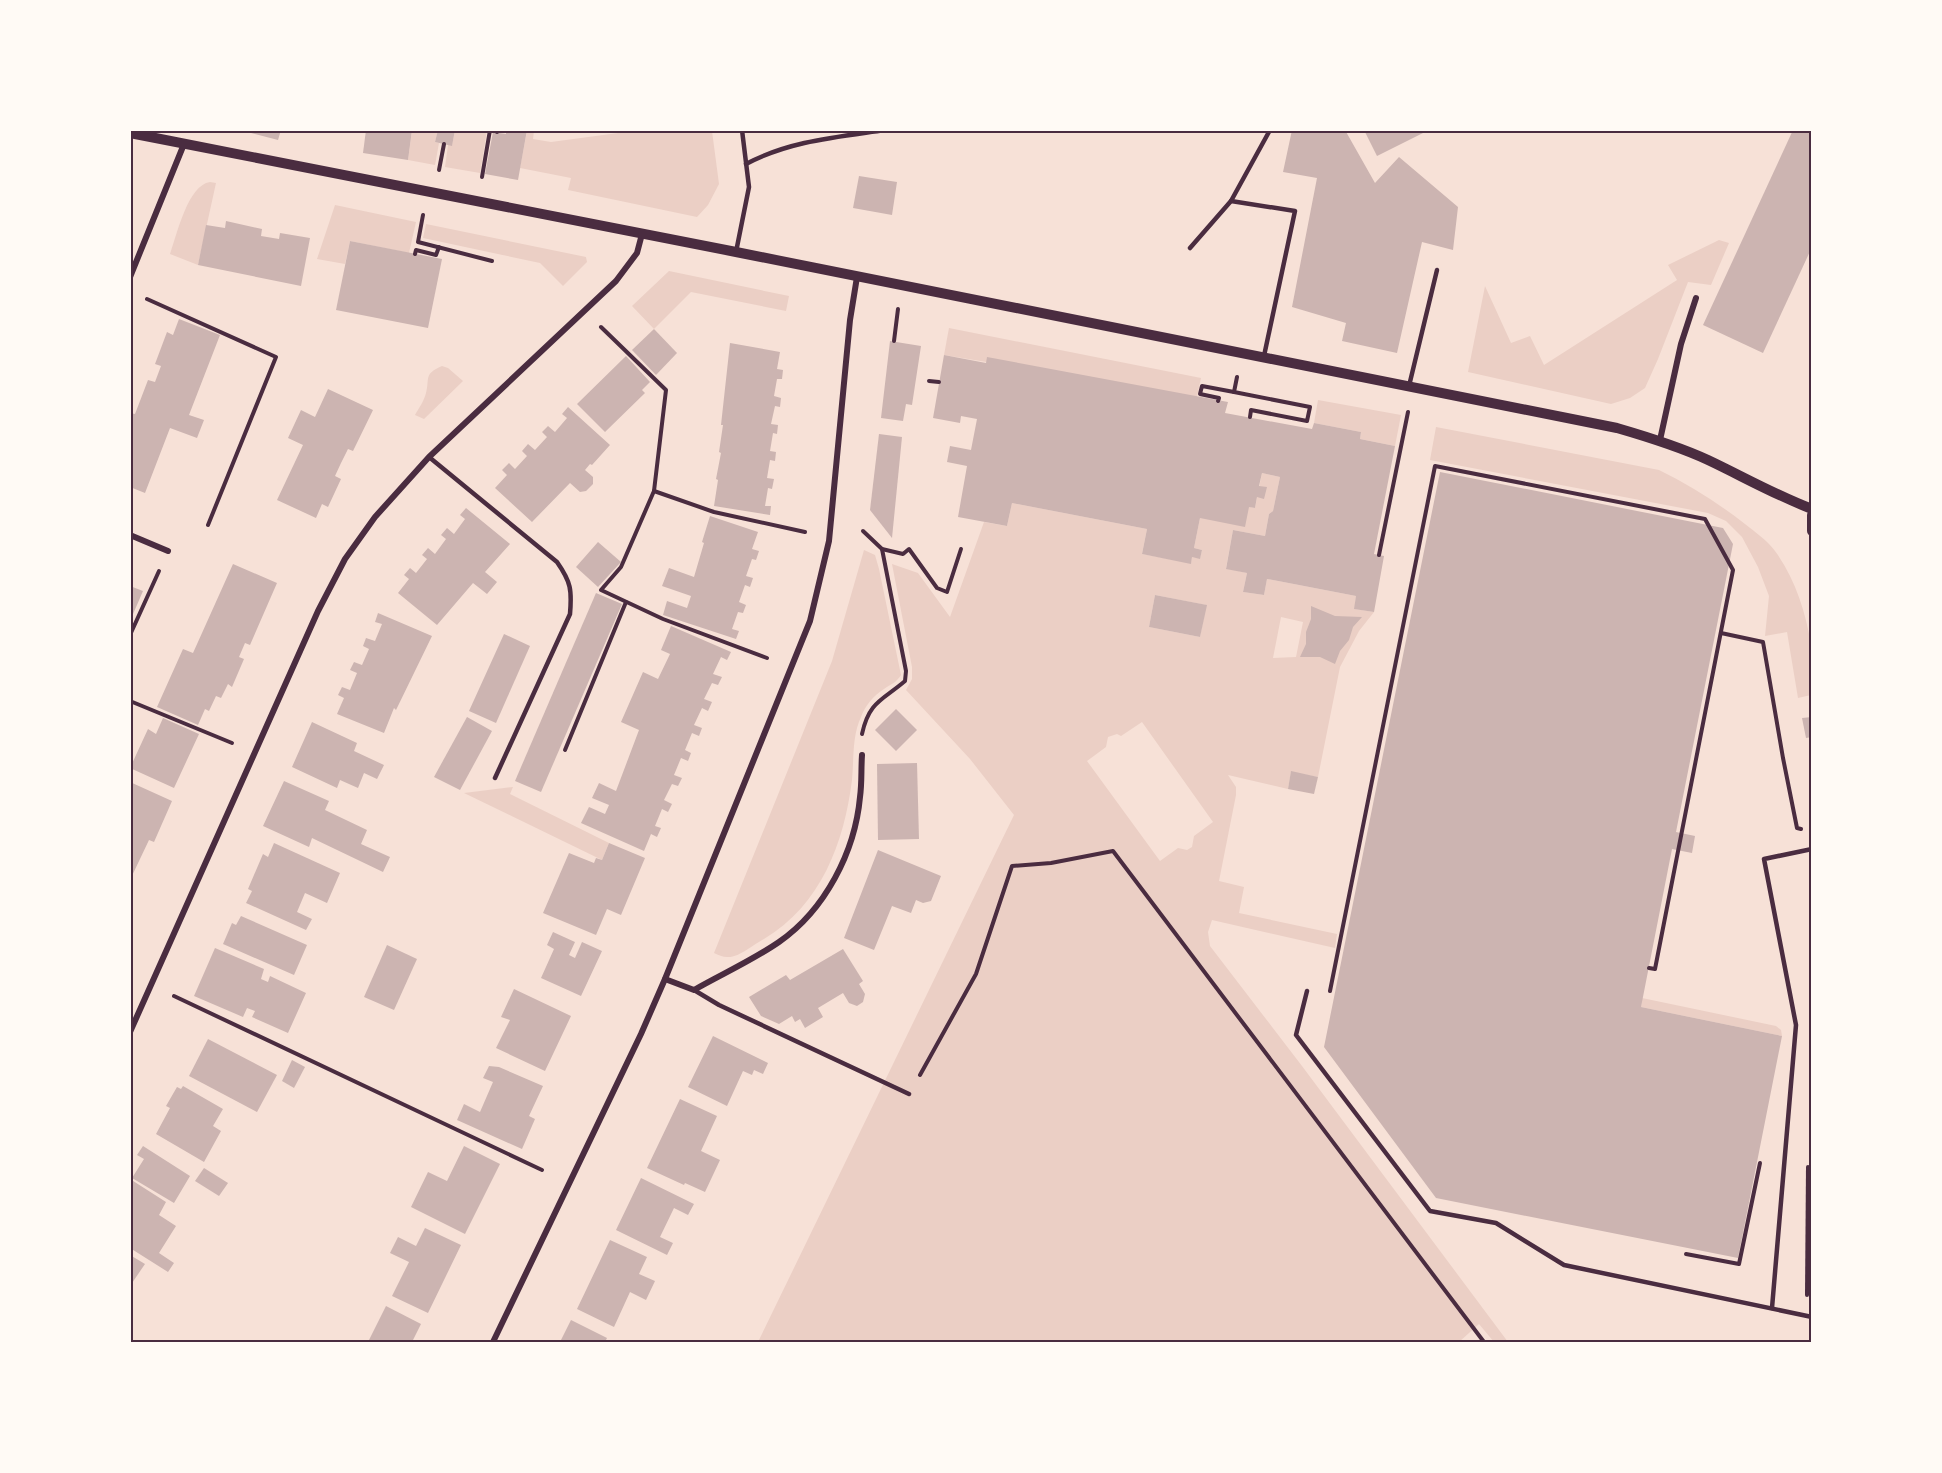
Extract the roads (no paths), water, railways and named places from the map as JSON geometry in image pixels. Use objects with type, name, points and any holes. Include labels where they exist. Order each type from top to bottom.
[{"type":"street","points":[[130,133],[1617,428],[1660,440],[1707,459],[1782,497],[1812,509]]},
{"type":"street","points":[[130,277],[184,144]]},
{"type":"street","points":[[130,1032],[318,611],[345,559],[375,517],[429,457],[616,281],[637,253],[642,234]]},
{"type":"street","points":[[493,1342],[641,1034],[810,621],[829,541],[850,320],[857,277]]},
{"type":"street","points":[[1660,440],[1681,344],[1696,298]]},
{"type":"street","points":[[1812,515],[1812,531]]},
{"type":"street","points":[[130,535],[168,551]]},
{"type":"street","points":[[665,979],[694,990],[779,942],[813,911],[836,878],[850,841],[860,799],[862,755]]},
{"type":"lane","points":[[736,252],[749,187],[742,130]]},
{"type":"lane","points":[[746,164],[764,154],[816,140],[885,130]]},
{"type":"lane","points":[[1190,248],[1231,201],[1270,130]]},
{"type":"lane","points":[[1231,201],[1295,211],[1263,358]]},
{"type":"lane","points":[[1409,386],[1437,270]]},
{"type":"lane","points":[[429,457],[557,562],[568,577],[571,593],[570,614],[495,778]]},
{"type":"lane","points":[[1772,1308],[1796,1025],[1764,859],[1812,849]]},
{"type":"lane","points":[[694,990],[719,1005],[909,1094]]},
{"type":"lane","points":[[1307,991],[1296,1035],[1430,1211],[1496,1223],[1564,1265],[1812,1317]]}]
